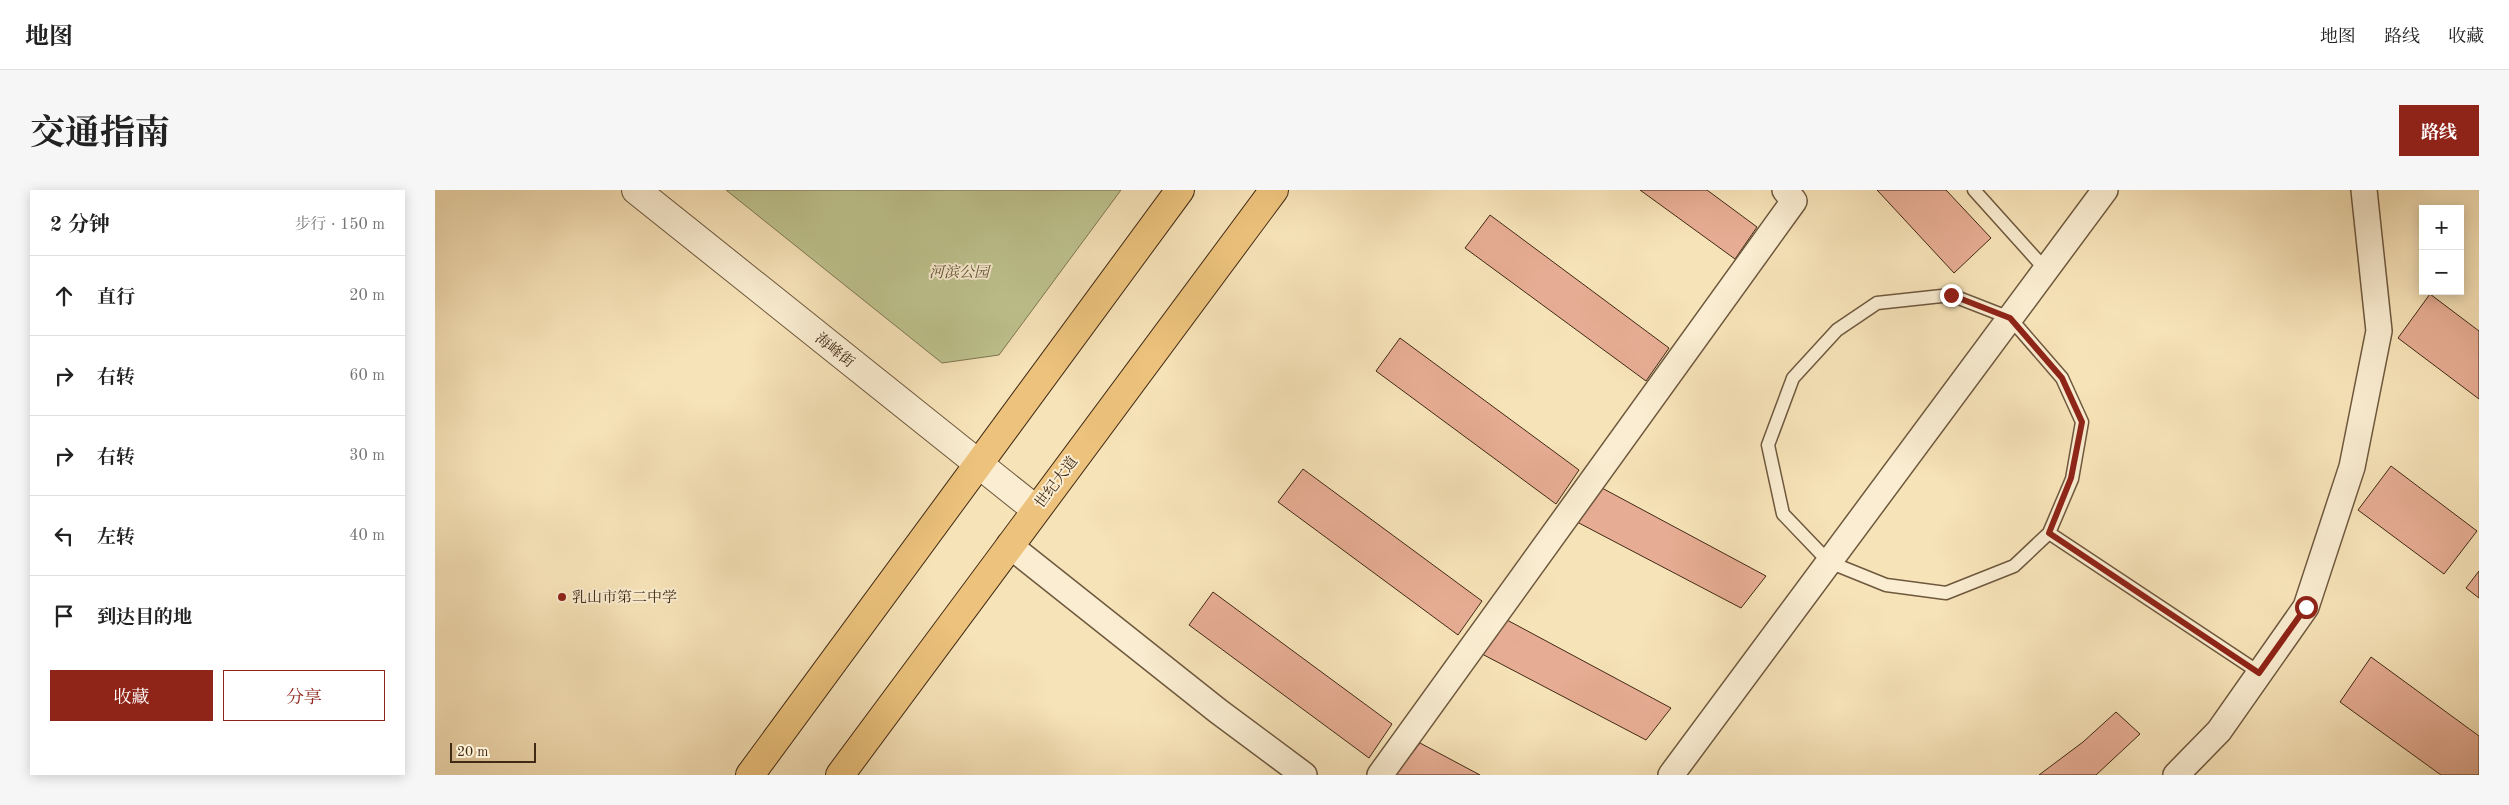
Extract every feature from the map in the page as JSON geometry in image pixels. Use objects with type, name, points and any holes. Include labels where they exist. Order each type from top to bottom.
[{"type":"main road","points":[[751,775],[1180,190]]},
{"type":"main road","name":"世纪大道","points":[[840,775],[1035,509],[1274,190]]},
{"type":"street","name":"海峰街","points":[[636,190],[1035,509]]},
{"type":"street","points":[[1380,775],[1794,202],[1785,190]]},
{"type":"street","points":[[1671,775],[2105,190]]},
{"type":"street","points":[[2176,775],[2219,731],[2306,607],[2352,467],[2379,331],[2364,190]]},
{"type":"street","points":[[1009,545],[1218,711],[1304,775]]},
{"type":"lane","points":[[1974,190],[2046,270]]},
{"type":"lane","points":[[1951,295],[2010,318],[2062,378],[2082,422],[2071,478],[2049,533],[2014,566],[1946,593],[1886,586],[1829,562],[1783,514],[1768,446],[1793,378],[1837,330],[1877,302],[1951,295]]},
{"type":"lane","points":[[2049,533],[2259,673]]},
{"type":"green space","name":"河滨公园","points":[[726,190],[1121,190],[999,355],[942,363]]},
{"type":"building","points":[[1640,190],[1707,190],[1757,227],[1735,259]]},
{"type":"building","points":[[1877,190],[1946,190],[1991,238],[1954,273]]},
{"type":"building","points":[[1490,215],[1669,348],[1646,381],[1465,248]]},
{"type":"building","points":[[2429,295],[2431,295],[2479,331],[2479,399],[2398,338]]},
{"type":"building","points":[[1400,338],[1579,470],[1556,504],[1376,371]]},
{"type":"building","points":[[2391,466],[2477,531],[2444,574],[2358,510]]},
{"type":"building","points":[[1303,469],[1482,601],[1458,635],[1278,502]]},
{"type":"building","points":[[1602,488],[1766,576],[1741,608],[1577,522]]},
{"type":"building","points":[[2479,571],[2479,598],[2466,588]]},
{"type":"building","points":[[1213,592],[1392,724],[1369,758],[1189,625]]},
{"type":"building","points":[[1507,620],[1671,708],[1646,740],[1482,654]]},
{"type":"building","points":[[2371,657],[2479,736],[2479,775],[2441,775],[2340,702]]},
{"type":"building","points":[[2116,712],[2140,734],[2096,775],[2039,775],[2083,742]]},
{"type":"building","points":[[1420,743],[1480,775],[1395,775]]},
{"type":"place","name":"乳山市第二中学","points":[[562,597]]},
{"type":"route","points":[[1951,295],[2010,318],[2062,378],[2082,422],[2071,478],[2049,533],[2259,673],[2306,607]]}]
